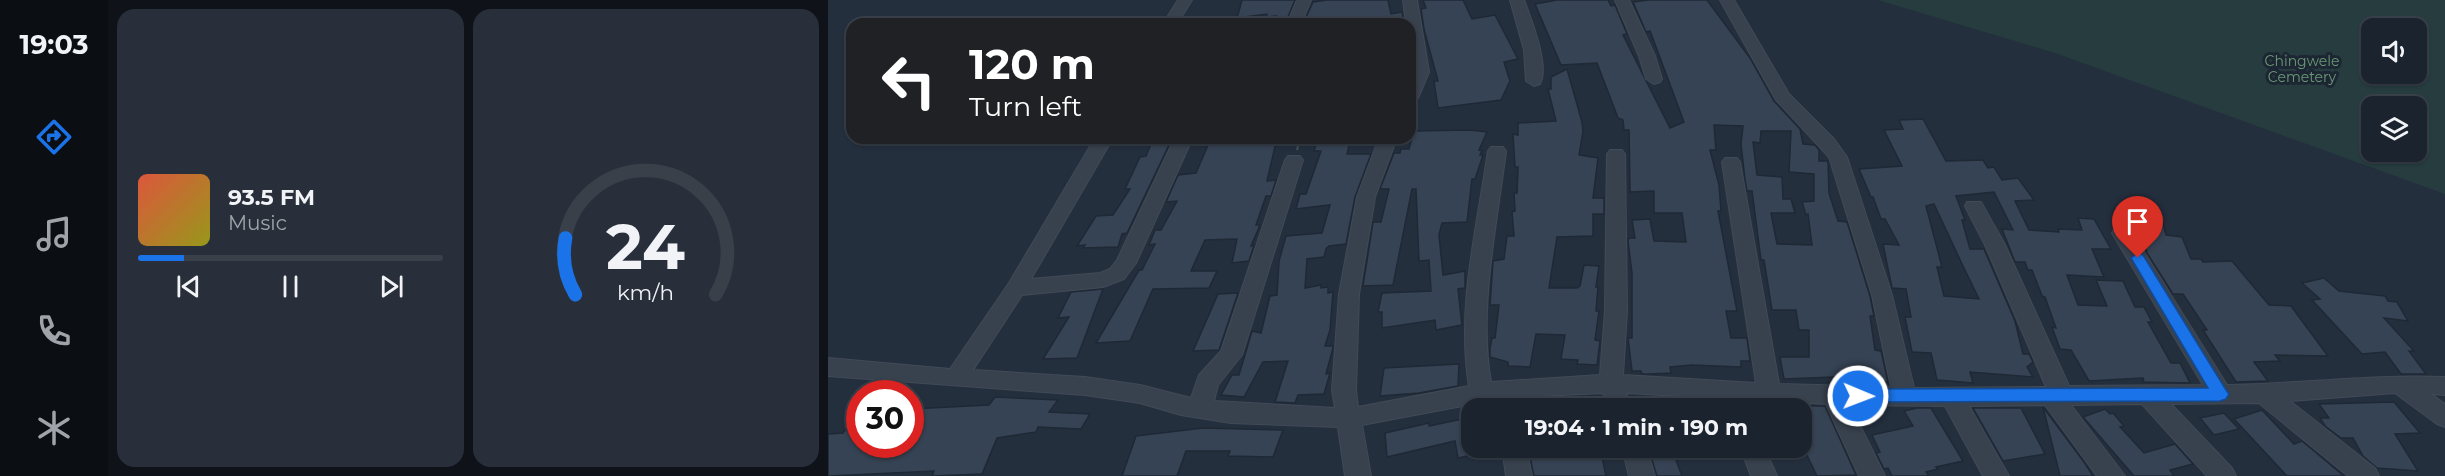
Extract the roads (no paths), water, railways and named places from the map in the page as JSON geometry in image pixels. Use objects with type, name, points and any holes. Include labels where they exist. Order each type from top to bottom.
[{"type":"street","points":[[1174,18],[1185,0]]},
{"type":"street","points":[[1296,18],[1304,0]]},
{"type":"street","points":[[1410,0],[1413,18]]},
{"type":"street","points":[[1517,0],[1532,45],[1535,62],[1534,81]]},
{"type":"street","points":[[1622,0],[1647,56],[1654,79]]},
{"type":"street","points":[[1727,0],[1782,97],[1828,143],[1838,157],[1882,295],[1905,397]]},
{"type":"street","points":[[1416,39],[1421,72],[1416,84]]},
{"type":"street","points":[[956,378],[1016,288],[1100,144]]},
{"type":"street","points":[[1358,476],[1344,390],[1349,294],[1366,197],[1386,144]]},
{"type":"street","points":[[1016,288],[1103,280],[1117,274],[1126,263],[1180,146]]},
{"type":"street","points":[[1497,151],[1474,323],[1475,356],[1497,396]]},
{"type":"street","points":[[1616,154],[1616,311],[1611,383],[1616,398]]},
{"type":"street","points":[[1200,409],[1207,381],[1231,355],[1294,160]]},
{"type":"street","points":[[1731,162],[1769,393]]},
{"type":"street","points":[[1974,206],[1995,245],[2056,396],[2112,476]]},
{"type":"street","points":[[2122,233],[2220,394]]},
{"type":"street","points":[[828,367],[1085,386],[1140,394],[1200,409],[1350,418],[1497,396],[1611,383],[1724,398]]},
{"type":"street","points":[[1738,398],[1769,393],[1905,397],[2264,394],[2399,384],[2445,386]]},
{"type":"street","points":[[2399,384],[2445,417]]},
{"type":"street","points":[[2147,394],[2223,476]]},
{"type":"street","points":[[2264,394],[2366,476]]},
{"type":"street","points":[[1834,395],[1872,476]]},
{"type":"street","points":[[1951,396],[1996,476]]},
{"type":"street","points":[[1516,458],[1519,476]]},
{"type":"street","points":[[1637,458],[1642,476]]},
{"type":"street","points":[[1757,458],[1764,476]]},
{"type":"park label","name":"Chingwele Cemetery","points":[[2302,70]]}]
